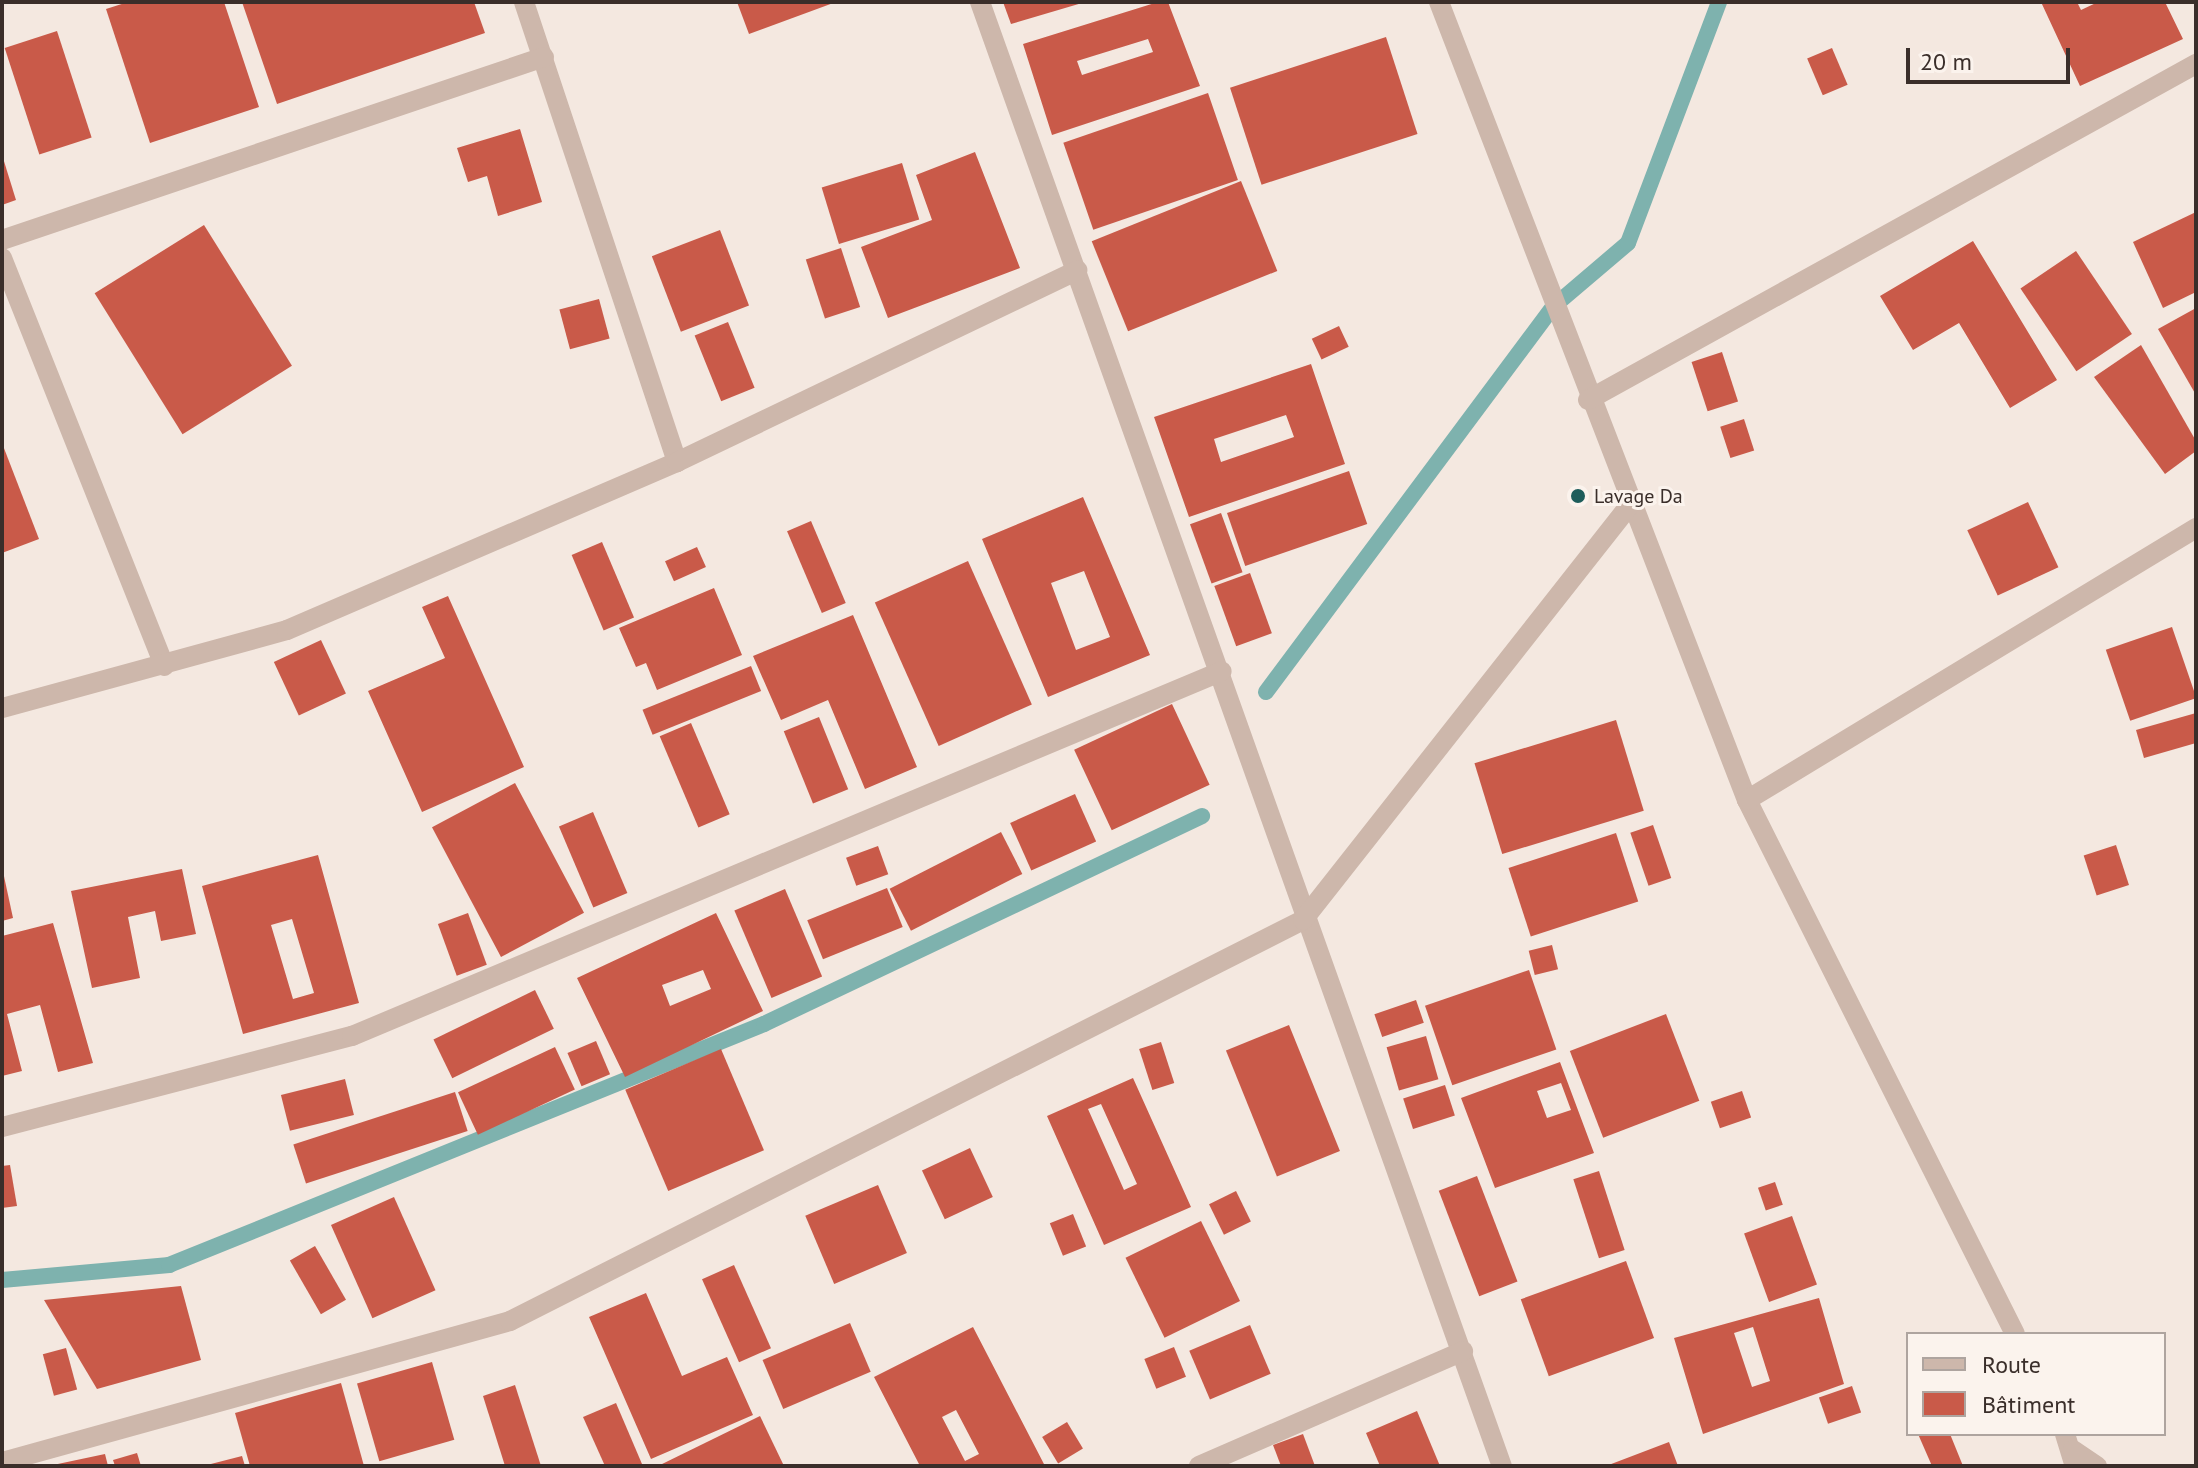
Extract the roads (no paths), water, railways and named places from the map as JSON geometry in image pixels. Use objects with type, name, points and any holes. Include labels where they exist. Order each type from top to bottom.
[{"type":"street","points":[[524,2],[677,462]]},
{"type":"street","points":[[980,2],[1222,671],[1303,920],[1463,1351],[1502,1466]]},
{"type":"street","points":[[1439,2],[1588,400],[1747,800],[2014,1332]]},
{"type":"street","points":[[2,240],[544,57]]},
{"type":"street","points":[[1588,400],[2196,64]]},
{"type":"street","points":[[2,258],[164,666]]},
{"type":"street","points":[[2,708],[287,630],[677,462],[1077,270]]},
{"type":"street","points":[[2,1462],[510,1321],[1303,920],[1629,506]]},
{"type":"street","points":[[1747,800],[2196,528]]},
{"type":"street","points":[[2,1127],[352,1036],[1222,671]]},
{"type":"street","points":[[1199,1466],[1463,1351]]},
{"type":"street","points":[[2071,1450],[2097,1466]]},
{"type":"waterway","points":[[1266,692],[1554,306],[1628,243],[1719,2]]},
{"type":"waterway","points":[[2,1280],[169,1265],[764,1024],[1202,816]]},
{"type":"place","name":"Lavage Da","points":[[1578,496]]}]
